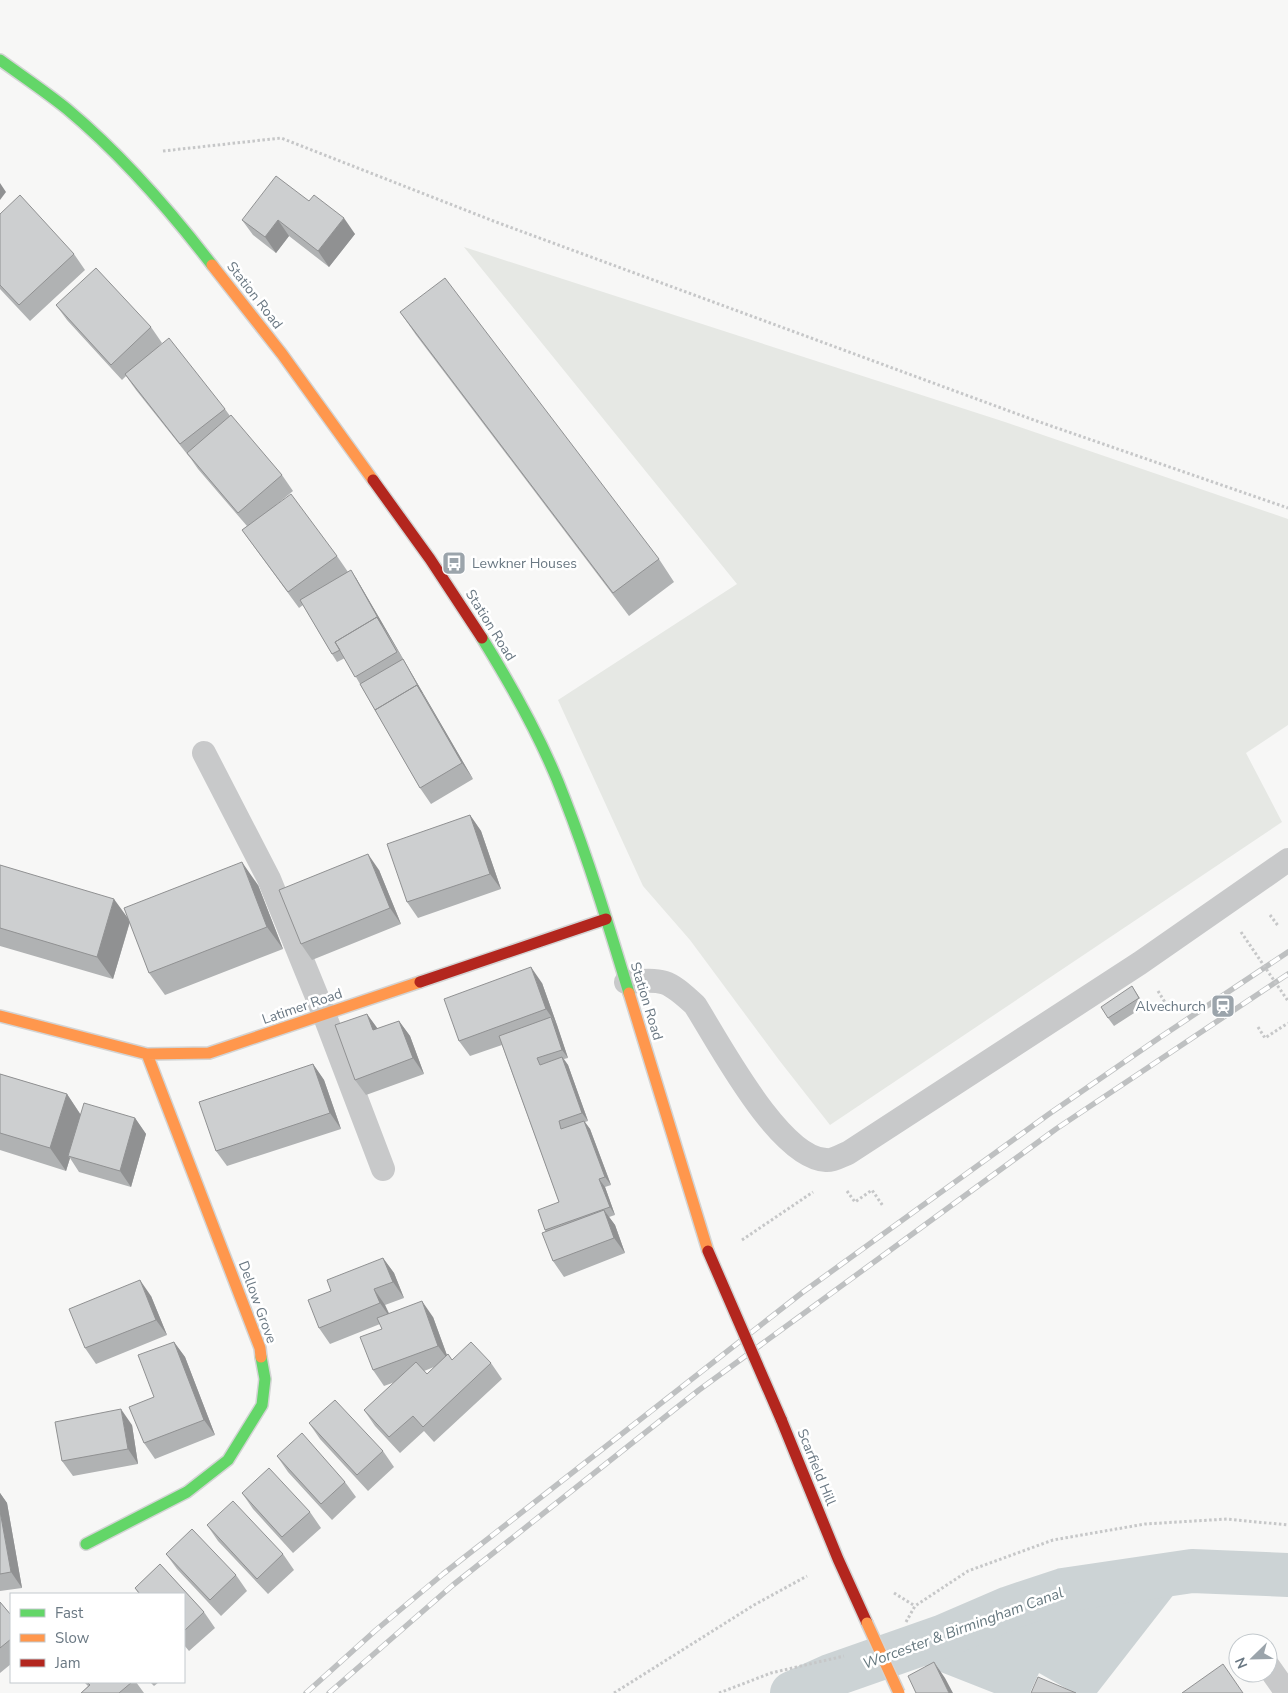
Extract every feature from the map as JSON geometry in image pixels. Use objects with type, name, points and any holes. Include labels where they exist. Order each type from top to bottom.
[{"type":"street","name":"Station Road","points":[[0,60],[67,109],[118,155],[177,220],[252,315],[419,543],[472,621],[508,680],[564,796],[626,982],[708,1251]]},
{"type":"street","name":"Latimer Road","points":[[0,1016],[147,1054],[210,1053],[606,919]]},
{"type":"street","name":"Dellow Grove","points":[[86,1544],[187,1492],[228,1460],[262,1404],[265,1378],[260,1348],[147,1054]]},
{"type":"street","name":"Scarfield Hill","points":[[708,1251],[781,1419],[838,1559],[899,1693]]},
{"type":"lane","points":[[204,752],[269,879],[384,1169]]},
{"type":"lane","points":[[626,982],[665,981],[687,997],[695,1005],[756,1102],[773,1123],[800,1151],[827,1160],[848,1153],[1140,963],[1288,860]]},
{"type":"lane","points":[[1278,1680],[1287,1693]]},
{"type":"path","points":[[118,155],[281,138],[496,222],[1031,419],[1288,508]]},
{"type":"path","points":[[1263,917],[1269,913],[1279,927]]},
{"type":"path","points":[[1241,932],[1288,1001]]},
{"type":"path","points":[[1258,1027],[1265,1038],[1288,1023]]},
{"type":"path","points":[[846,1189],[855,1202],[872,1190],[883,1206]]},
{"type":"path","points":[[736,1244],[813,1191]]},
{"type":"path","points":[[904,1626],[915,1606],[968,1571],[1053,1540],[1144,1524],[1227,1519],[1288,1525]]},
{"type":"path","points":[[614,1693],[754,1605],[838,1559]]},
{"type":"path","points":[[719,1693],[771,1673],[849,1655]]},
{"type":"shaded area","points":[[464,247],[1005,422],[1288,519],[1288,725],[1246,753],[1282,822],[830,1125],[690,940],[643,886],[558,700],[737,584]]},
{"type":"water","points":[[1192,1571],[1097,1693],[1074,1693],[1039,1673],[1030,1693],[994,1693],[895,1654],[944,1636],[1009,1608],[1063,1590]]},
{"type":"building","points":[[276,176],[309,201],[314,195],[344,218],[318,251],[278,220],[265,237],[242,220]]},
{"type":"building","points":[[20,195],[74,254],[19,305],[0,285],[0,214]]},
{"type":"building","points":[[96,268],[151,327],[111,365],[56,305]]},
{"type":"building","points":[[445,278],[659,559],[613,593],[400,312]]},
{"type":"building","points":[[169,338],[225,409],[180,444],[125,374]]},
{"type":"building","points":[[231,415],[282,475],[238,513],[187,453]]},
{"type":"building","points":[[291,494],[337,556],[288,592],[242,530]]},
{"type":"building","points":[[351,570],[382,625],[377,617],[335,642],[340,650],[332,654],[300,600]]},
{"type":"building","points":[[377,617],[397,652],[355,677],[335,642]]},
{"type":"building","points":[[403,659],[422,693],[417,685],[375,710],[360,684]]},
{"type":"building","points":[[417,685],[462,763],[420,788],[375,710]]},
{"type":"building","points":[[470,815],[490,874],[407,902],[387,844]]},
{"type":"building","points":[[368,854],[390,908],[301,944],[279,890]]},
{"type":"building","points":[[242,862],[267,927],[149,973],[124,908]]},
{"type":"building","points":[[0,865],[114,899],[97,957],[0,928]]},
{"type":"building","points":[[531,967],[546,1009],[459,1041],[444,999]]},
{"type":"building","points":[[1132,986],[1139,998],[1108,1018],[1101,1007]]},
{"type":"building","points":[[367,1014],[373,1030],[399,1021],[413,1058],[355,1080],[335,1025]]},
{"type":"building","points":[[551,1017],[562,1050],[537,1058],[540,1065],[562,1057],[582,1113],[559,1121],[561,1129],[584,1121],[605,1177],[599,1179],[610,1207],[545,1230],[538,1210],[559,1202],[499,1036]]},
{"type":"building","points":[[313,1064],[330,1113],[216,1151],[199,1102]]},
{"type":"building","points":[[0,1074],[67,1094],[50,1148],[0,1133]]},
{"type":"building","points":[[84,1103],[135,1118],[120,1171],[68,1156]]},
{"type":"building","points":[[604,1210],[614,1238],[553,1261],[542,1233]]},
{"type":"building","points":[[383,1258],[393,1282],[374,1289],[380,1303],[319,1328],[308,1300],[331,1291],[327,1280]]},
{"type":"building","points":[[140,1280],[156,1320],[85,1348],[69,1309]]},
{"type":"building","points":[[422,1301],[438,1346],[373,1370],[360,1337],[382,1329],[377,1318]]},
{"type":"building","points":[[174,1342],[204,1420],[144,1443],[129,1407],[154,1397],[138,1355]]},
{"type":"building","points":[[471,1342],[491,1363],[423,1427],[413,1416],[389,1437],[364,1410],[416,1362],[427,1374],[448,1354],[452,1360]]},
{"type":"building","points":[[335,1400],[383,1451],[357,1475],[309,1423]]},
{"type":"building","points":[[121,1409],[128,1449],[62,1461],[55,1422]]},
{"type":"building","points":[[302,1433],[345,1482],[321,1504],[277,1456]]},
{"type":"building","points":[[269,1468],[310,1512],[282,1537],[242,1493]]},
{"type":"building","points":[[233,1501],[283,1554],[257,1579],[207,1525]]},
{"type":"building","points":[[0,1511],[11,1572],[0,1574]]},
{"type":"building","points":[[192,1529],[236,1575],[210,1600],[166,1554]]},
{"type":"building","points":[[160,1564],[204,1612],[185,1630],[185,1593],[139,1593],[135,1588]]},
{"type":"building","points":[[0,1602],[10,1614],[10,1640],[0,1648]]},
{"type":"building","points":[[934,1662],[949,1693],[916,1693],[908,1676]]},
{"type":"building","points":[[1223,1664],[1228,1671],[1228,1683],[1236,1683],[1243,1693],[1182,1693]]},
{"type":"building","points":[[1038,1677],[1076,1693],[1031,1693]]},
{"type":"building","points":[[88,1683],[131,1683],[119,1693],[81,1693],[90,1685]]},
{"type":"waterway","name":"Worcester & Birmingham Canal","points":[[792,1693],[830,1676],[944,1636],[1009,1608],[1063,1590],[1192,1571],[1288,1575]]},
{"type":"railway","points":[[306,1693],[376,1630],[443,1574],[803,1292],[1049,1114],[1288,952]]},
{"type":"railway","points":[[329,1693],[453,1585],[699,1390],[1056,1129],[1288,974]]},
{"type":"traffic: fast","points":[[0,60],[67,109],[107,145],[162,203],[212,265]]},
{"type":"traffic: fast","points":[[482,638],[527,715],[556,776],[590,870],[629,993]]},
{"type":"traffic: fast","points":[[86,1544],[187,1492],[228,1460],[262,1405],[265,1379],[261,1357]]},
{"type":"traffic: slow","points":[[212,265],[282,354],[373,480]]},
{"type":"traffic: slow","points":[[0,1016],[147,1054],[209,1053],[420,982]]},
{"type":"traffic: slow","points":[[629,993],[708,1251]]},
{"type":"traffic: slow","points":[[147,1054],[260,1348],[261,1357]]},
{"type":"traffic: slow","points":[[867,1623],[899,1693]]},
{"type":"traffic: jam","points":[[373,480],[430,559],[482,638]]},
{"type":"traffic: jam","points":[[420,982],[606,919]]},
{"type":"traffic: jam","points":[[708,1251],[781,1419]]},
{"type":"traffic: jam","points":[[781,1419],[838,1559],[867,1623]]},
{"type":"place","name":"Lewkner Houses","points":[[454,563]]},
{"type":"place","name":"Alvechurch","points":[[1223,1006]]}]
